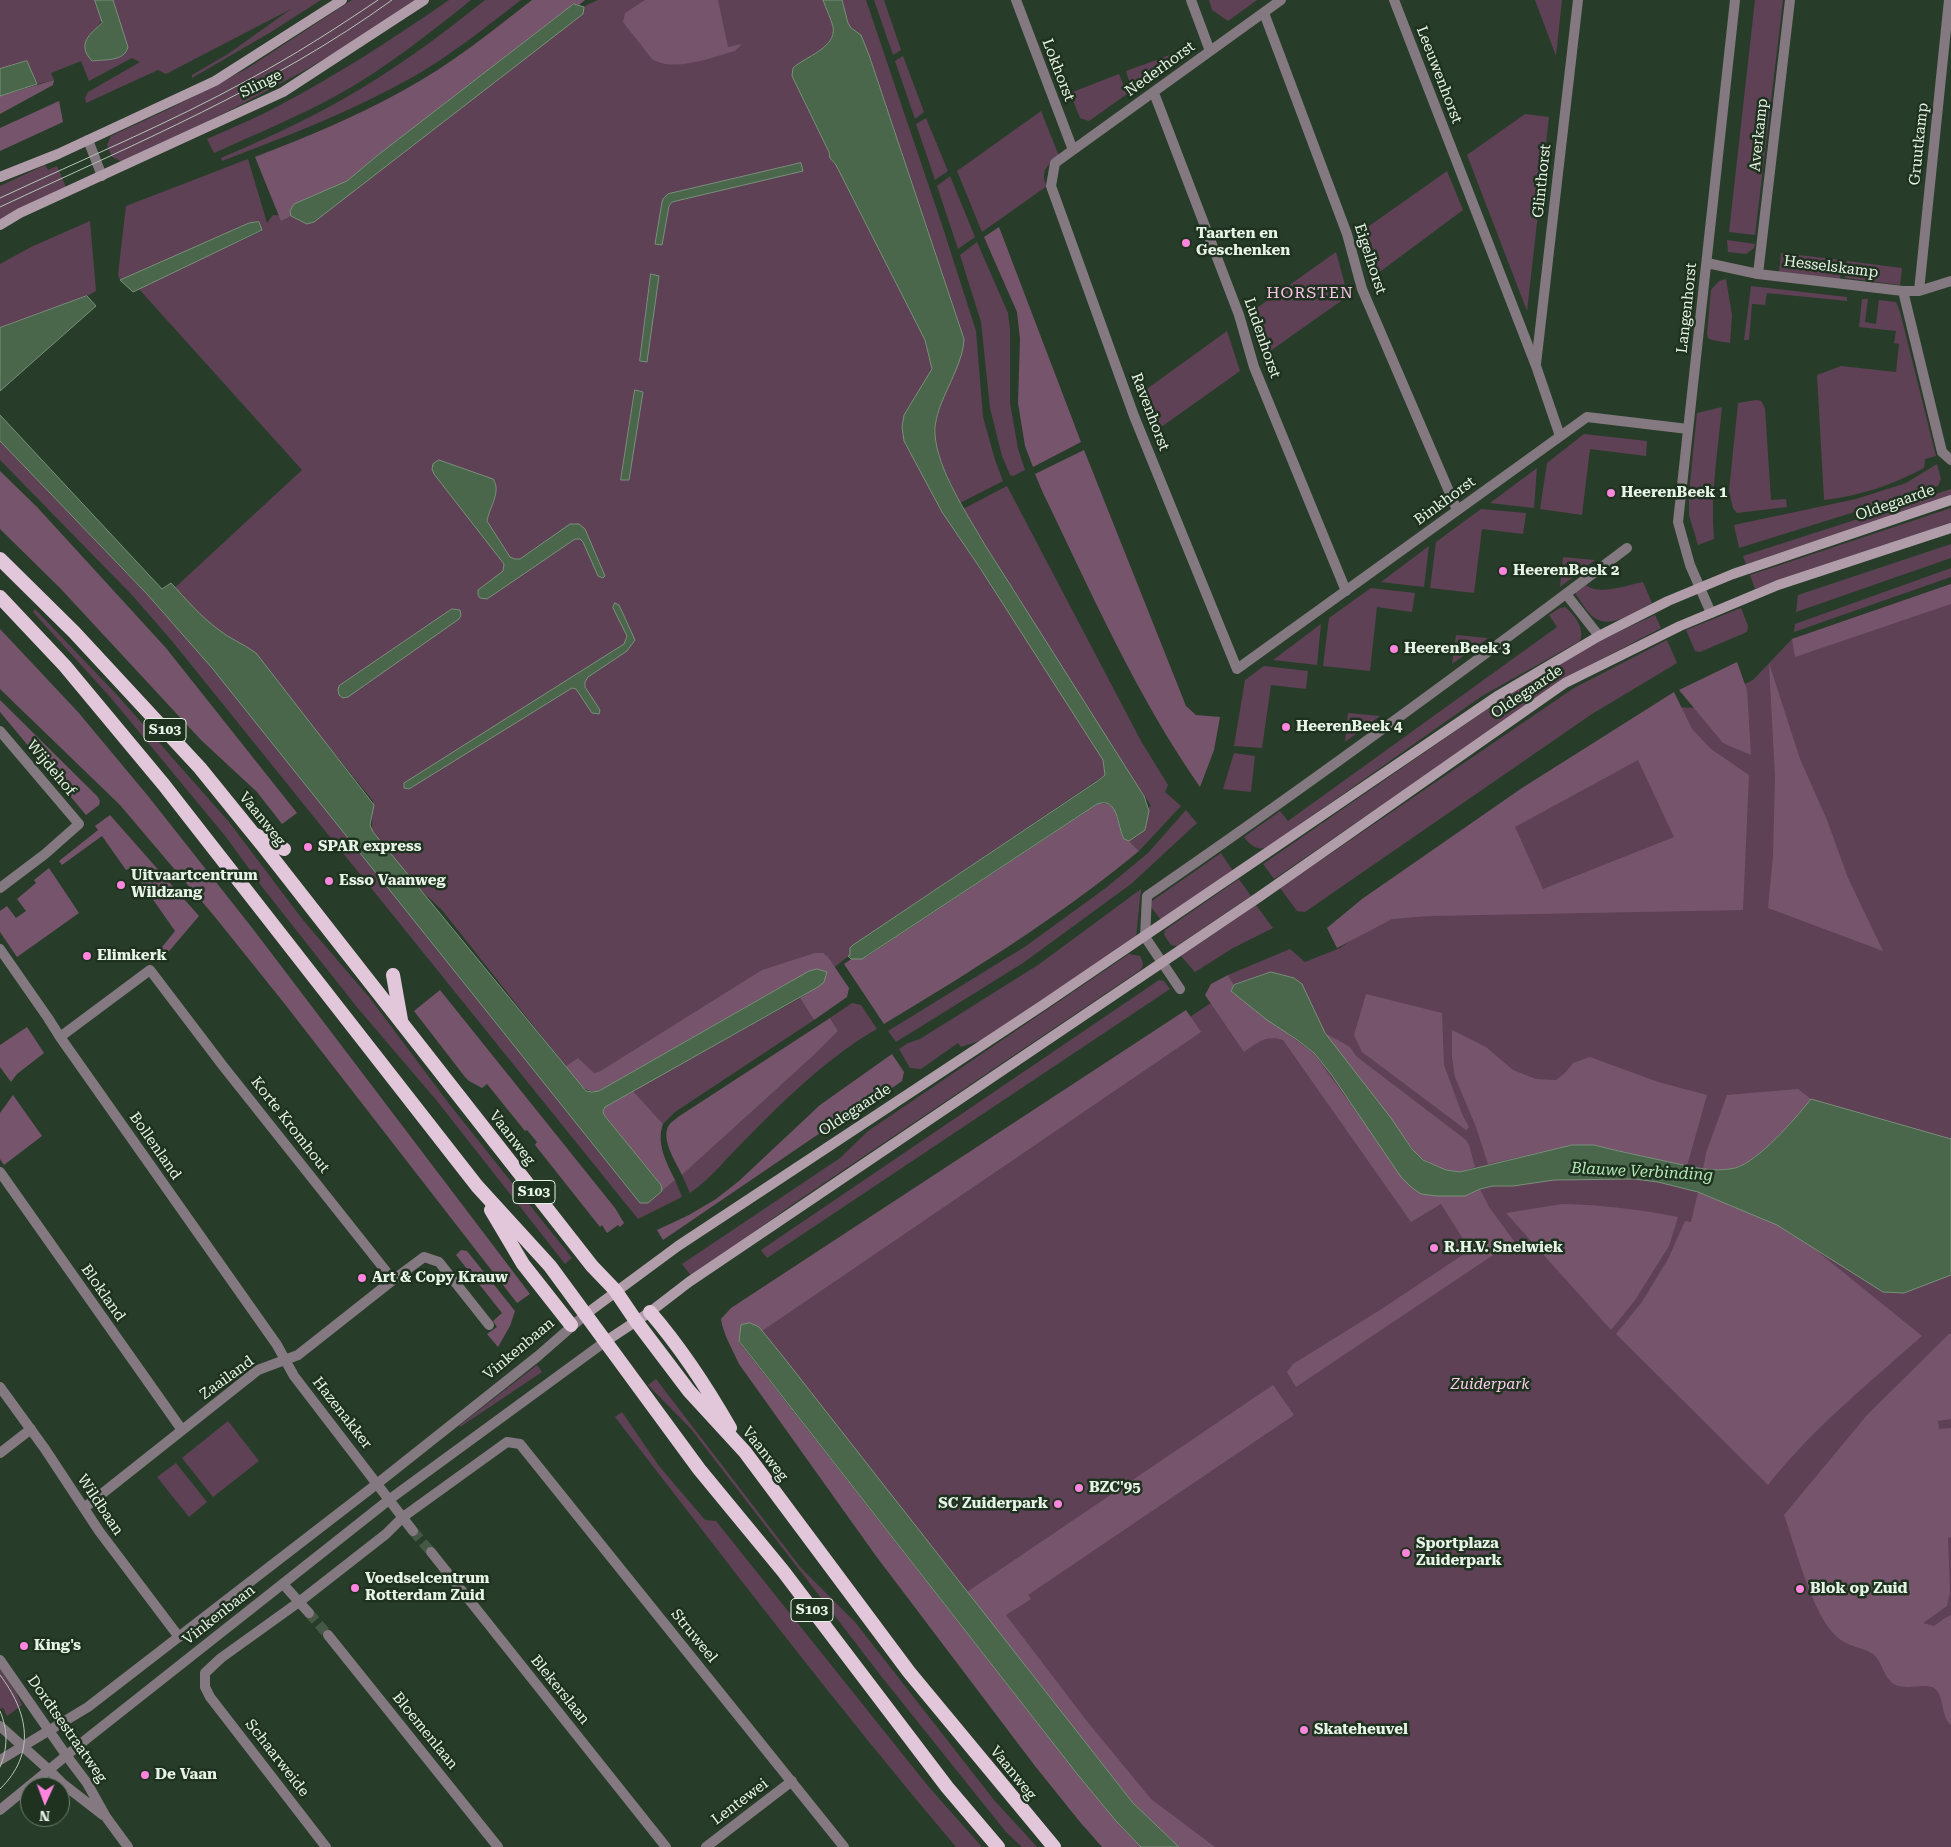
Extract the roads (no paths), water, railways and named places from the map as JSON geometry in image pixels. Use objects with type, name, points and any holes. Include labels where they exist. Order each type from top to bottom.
[{"type":"highway","name":"Vaanweg","points":[[0,559],[74,632],[200,768],[592,1266],[615,1290],[689,1391],[744,1452],[909,1672],[1054,1847]]},
{"type":"highway","name":"S103","points":[[0,597],[65,666],[164,785],[477,1186],[550,1266],[699,1469],[782,1571],[947,1787],[998,1847]]},
{"type":"highway","points":[[251,831],[258,837],[284,848]]},
{"type":"highway","points":[[392,975],[402,1024]]},
{"type":"highway","points":[[477,1186],[524,1264],[572,1325]]},
{"type":"highway","points":[[650,1312],[674,1340],[702,1379],[744,1452]]},
{"type":"main road","name":"Slinge","points":[[0,177],[88,140],[215,81],[342,0]]},
{"type":"main road","name":"Slinge","points":[[0,225],[20,213],[283,92],[424,0]]},
{"type":"main road","name":"Oldegaarde","points":[[586,1314],[615,1290],[717,1219],[1145,937],[1498,695],[1599,636],[1668,601],[1741,572],[1951,500]]},
{"type":"main road","name":"Oldegaarde","points":[[606,1341],[650,1312],[689,1282],[1259,897],[1565,683],[1711,613],[1778,585],[1951,528]]},
{"type":"street","name":"Lokhorst","points":[[1016,0],[1074,150]]},
{"type":"street","points":[[1190,0],[1210,51]]},
{"type":"street","name":"Nederhorst","points":[[1056,163],[1281,0]]},
{"type":"street","name":"Leeuwenhorst","points":[[1394,0],[1455,161]]},
{"type":"street","name":"Glinthorst","points":[[1536,366],[1578,0]]},
{"type":"street","name":"Langenhorst","points":[[1711,613],[1690,565],[1678,522],[1736,0]]},
{"type":"street","name":"Averkamp","points":[[1758,274],[1790,0]]},
{"type":"street","name":"Gruutkamp","points":[[1919,291],[1949,0]]},
{"type":"street","name":"Eigelhorst","points":[[1264,13],[1347,234],[1362,289],[1457,510]]},
{"type":"street","name":"Ludenhorst","points":[[1154,93],[1239,315],[1254,367],[1346,591]]},
{"type":"street","points":[[88,140],[102,176]]},
{"type":"street","name":"Glinthorst","points":[[1455,161],[1536,366],[1560,436]]},
{"type":"street","name":"Ravenhorst","points":[[1056,163],[1051,186],[1134,416],[1237,669]]},
{"type":"street","name":"Hesselskamp","points":[[1706,263],[1758,274],[1903,291],[1919,291],[1951,281]]},
{"type":"street","points":[[1903,291],[1942,452],[1950,461]]},
{"type":"street","name":"Binkhorst","points":[[1237,669],[1587,417],[1688,429]]},
{"type":"street","points":[[1180,988],[1145,937],[1147,896],[1259,819],[1627,548]]},
{"type":"street","points":[[1566,594],[1599,636]]},
{"type":"street","name":"Wijdehof","points":[[0,731],[79,824],[45,854],[0,888]]},
{"type":"street","name":"Bollenland","points":[[0,949],[277,1345],[285,1361]]},
{"type":"street","name":"Korte Kromhout","points":[[60,1037],[150,970],[223,1066],[393,1280]]},
{"type":"street","name":"Blokland","points":[[0,1172],[182,1430]]},
{"type":"street","points":[[393,1280],[424,1257],[439,1262],[489,1326]]},
{"type":"street","name":"Zaailand","points":[[84,1508],[258,1370],[298,1355],[393,1280]]},
{"type":"street","name":"Vinkenbaan","points":[[0,1760],[88,1707],[378,1483],[538,1356],[586,1314]]},
{"type":"street","name":"Vinkenbaan","points":[[0,1810],[66,1755],[390,1499],[606,1341]]},
{"type":"street","name":"Hazenakker","points":[[285,1361],[378,1483]]},
{"type":"street","name":"Wildbaan","points":[[0,1387],[31,1429],[99,1531],[179,1637]]},
{"type":"street","points":[[0,1453],[31,1429]]},
{"type":"street","name":"Struweel","points":[[400,1513],[507,1442],[520,1444],[844,1847]]},
{"type":"street","points":[[378,1483],[413,1530]]},
{"type":"street","points":[[299,1602],[386,1534],[400,1513]]},
{"type":"street","name":"Blekerslaan","points":[[431,1552],[666,1847]]},
{"type":"street","points":[[284,1584],[309,1613]]},
{"type":"street","name":"Schaarweide","points":[[299,1602],[221,1658],[205,1673],[205,1687],[210,1697],[326,1847]]},
{"type":"street","name":"Bloemenlaan","points":[[328,1635],[498,1847]]},
{"type":"street","name":"Dordtsestraatweg","points":[[0,1660],[87,1783],[106,1817],[128,1847]]},
{"type":"street","name":"Dordtsestraatweg","points":[[0,1726],[63,1784],[106,1817]]},
{"type":"street","name":"Lentewei","points":[[706,1847],[792,1781]]},
{"type":"water","points":[[95,0],[113,0],[128,47],[126,52],[119,57],[92,61],[87,55],[85,49],[86,40],[102,23]]},
{"type":"water","points":[[823,0],[842,0],[848,23],[851,28],[861,35],[964,339],[961,355],[941,404],[935,427],[937,448],[941,462],[954,491],[985,545],[1144,796],[1149,811],[1145,830],[1129,841],[1124,839],[1116,814],[1110,804],[1097,804],[862,959],[851,959],[848,956],[853,945],[1105,775],[1103,760],[942,512],[904,441],[902,427],[904,415],[932,369],[925,340],[836,165],[830,158],[829,152],[792,76],[793,68],[825,46],[833,34],[833,27]]},
{"type":"water","points":[[574,4],[584,7],[583,14],[314,222],[307,224],[291,216],[290,211],[294,204],[347,181]]},
{"type":"water","points":[[27,61],[37,84],[0,96],[0,69]]},
{"type":"water","points":[[801,163],[803,171],[672,202],[669,206],[662,245],[655,244],[662,202],[668,194]]},
{"type":"water","points":[[259,222],[262,230],[133,292],[120,280],[249,223]]},
{"type":"water","points":[[651,274],[659,276],[647,362],[640,361]]},
{"type":"water","points":[[87,296],[96,306],[0,391],[0,328]]},
{"type":"water","points":[[635,390],[643,392],[629,480],[621,480]]},
{"type":"water","points":[[0,415],[162,589],[171,583],[212,625],[256,653],[374,805],[370,825],[373,832],[586,1091],[599,1091],[809,971],[817,969],[827,972],[824,982],[818,987],[605,1107],[604,1115],[661,1185],[662,1191],[648,1203],[640,1203],[212,668],[147,594],[0,441]]},
{"type":"water","points":[[439,460],[493,479],[496,494],[487,521],[510,557],[520,559],[570,524],[579,524],[585,529],[605,576],[603,578],[598,576],[583,542],[580,539],[575,539],[487,599],[480,598],[478,590],[503,571],[504,564],[434,474],[433,464]]},
{"type":"water","points":[[615,603],[619,605],[635,640],[627,651],[588,677],[585,682],[585,687],[600,710],[599,714],[592,713],[576,689],[572,688],[409,789],[404,788],[404,783],[624,644],[627,636],[613,608]]},
{"type":"water","points":[[452,609],[460,610],[461,615],[459,619],[348,697],[343,698],[339,695],[339,686]]},
{"type":"water","name":"Blauwe Verbinding","points":[[1271,972],[1294,978],[1302,984],[1325,1033],[1391,1118],[1412,1149],[1423,1160],[1446,1170],[1460,1172],[1572,1145],[1594,1145],[1704,1169],[1735,1168],[1765,1149],[1811,1099],[1951,1139],[1951,1275],[1904,1293],[1883,1292],[1777,1225],[1698,1192],[1658,1182],[1634,1179],[1554,1180],[1513,1186],[1493,1186],[1480,1189],[1465,1196],[1421,1194],[1401,1177],[1331,1074],[1314,1053],[1267,1020],[1231,991],[1234,985]]},
{"type":"water","points":[[750,1323],[759,1327],[781,1354],[1133,1803],[1179,1847],[1141,1847],[1116,1821],[1078,1775],[739,1341],[741,1325]]},
{"type":"tunnel","points":[[413,1531],[431,1552]]},
{"type":"tunnel","points":[[309,1613],[328,1635]]},
{"type":"tram line","points":[[0,198],[218,96],[298,52],[378,0]]},
{"type":"tram line","points":[[0,207],[151,137],[251,87],[299,60],[392,0]]},
{"type":"tram line","points":[[0,1675],[17,1703],[24,1732],[24,1747],[20,1761],[12,1775],[0,1789]]},
{"type":"tram line","points":[[0,1711],[6,1739],[0,1767]]},
{"type":"place","name":"Taarten en Geschenken","points":[[1186,243]]},
{"type":"place","name":"HeerenBeek 1","points":[[1611,493]]},
{"type":"place","name":"HeerenBeek 2","points":[[1503,571]]},
{"type":"place","name":"HeerenBeek 3","points":[[1394,649]]},
{"type":"place","name":"HeerenBeek 4","points":[[1286,727]]},
{"type":"place","name":"SPAR express","points":[[308,847]]},
{"type":"place","name":"Esso Vaanweg","points":[[329,881]]},
{"type":"place","name":"Uitvaartcentrum Wildzang","points":[[121,885]]},
{"type":"place","name":"Elimkerk","points":[[87,956]]},
{"type":"place","name":"R.H.V. Snelwiek","points":[[1434,1248]]},
{"type":"place","name":"Art & Copy Krauw","points":[[362,1278]]},
{"type":"place","name":"BZC'95","points":[[1079,1488]]},
{"type":"place","name":"SC Zuiderpark","points":[[1058,1504]]},
{"type":"place","name":"Sportplaza Zuiderpark","points":[[1406,1553]]},
{"type":"place","name":"Voedselcentrum Rotterdam Zuid","points":[[355,1588]]},
{"type":"place","name":"Blok op Zuid","points":[[1800,1589]]},
{"type":"place","name":"King's","points":[[24,1646]]},
{"type":"place","name":"Skateheuvel","points":[[1304,1730]]},
{"type":"place","name":"De Vaan","points":[[145,1775]]},
{"type":"district","name":"HORSTEN","points":[[1310,293]]},
{"type":"park label","name":"Zuiderpark","points":[[1490,1385]]}]
